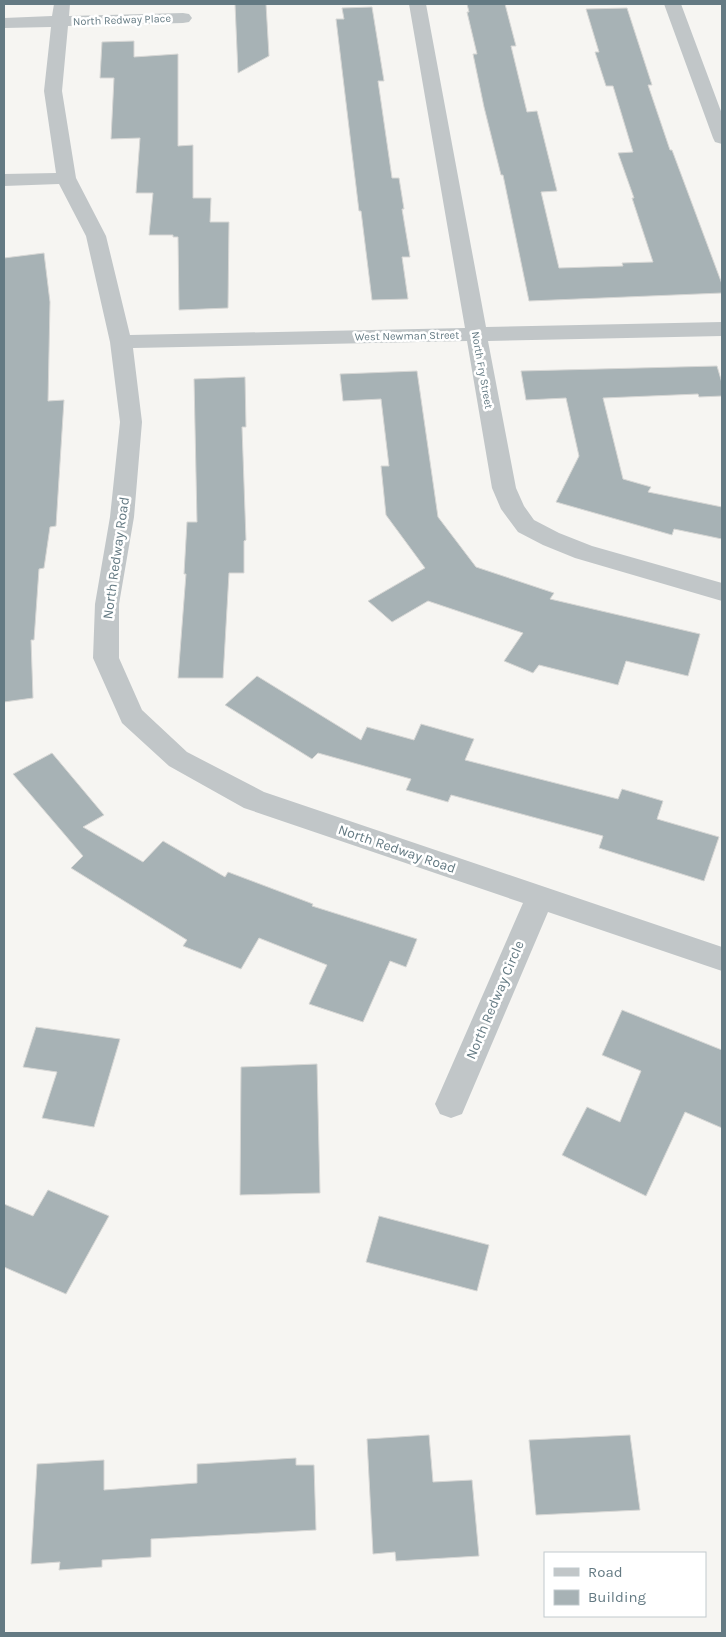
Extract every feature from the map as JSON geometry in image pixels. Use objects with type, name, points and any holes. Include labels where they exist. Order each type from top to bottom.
[{"type":"street","name":"North Fry Street","points":[[417,4],[504,488],[513,509],[526,526],[550,539],[584,552],[722,592]]},
{"type":"street","points":[[672,4],[722,138]]},
{"type":"street","name":"North Redway Place","points":[[4,23],[61,13],[183,18]]},
{"type":"street","name":"North Redway Road","points":[[61,13],[54,91],[66,178],[96,236],[121,342],[131,422],[122,517],[107,604],[106,658],[131,716],[178,760],[254,800],[722,959]]},
{"type":"street","points":[[4,180],[66,178]]},
{"type":"street","name":"West Newman Street","points":[[121,342],[722,329]]},
{"type":"street","name":"North Redway Circle","points":[[450,1104],[540,897]]},
{"type":"building","points":[[235,4],[266,4],[269,56],[238,73]]},
{"type":"building","points":[[467,4],[505,4],[516,46],[511,46],[527,112],[537,111],[557,191],[541,192],[559,268],[623,266],[622,263],[653,262],[618,153],[633,152],[613,86],[606,86],[595,52],[599,52],[586,9],[627,8],[652,85],[648,85],[670,150],[672,150],[722,284],[722,293],[529,301],[503,175],[501,175],[484,107],[473,54],[477,54],[467,12],[469,12]]},
{"type":"building","points":[[372,7],[384,81],[378,81],[392,178],[399,178],[410,257],[402,257],[408,299],[372,300],[361,211],[359,211],[336,19],[344,19],[342,8]]},
{"type":"building","points":[[134,41],[134,57],[178,54],[178,146],[193,145],[193,198],[211,198],[210,222],[229,222],[228,308],[179,310],[178,237],[173,237],[173,235],[149,235],[153,193],[136,193],[140,138],[111,139],[114,78],[100,78],[102,42]]},
{"type":"building","points":[[44,253],[50,302],[48,401],[64,400],[56,526],[50,527],[44,568],[39,569],[34,640],[31,640],[33,698],[4,702],[4,258]]},
{"type":"building","points":[[717,366],[722,383],[722,396],[699,397],[698,394],[603,398],[623,479],[651,487],[648,492],[722,507],[722,539],[674,529],[672,535],[556,502],[579,456],[566,398],[526,400],[521,371]]},
{"type":"building","points":[[417,371],[438,517],[476,567],[554,593],[550,599],[700,634],[688,676],[626,661],[618,685],[539,665],[533,673],[504,661],[523,633],[428,601],[392,622],[368,601],[425,568],[386,515],[381,466],[389,466],[381,399],[343,401],[340,374]]},
{"type":"building","points":[[245,377],[246,427],[242,427],[246,540],[244,541],[244,573],[229,573],[223,678],[178,678],[186,574],[184,574],[187,522],[197,522],[194,379]]},
{"type":"building","points":[[257,676],[361,740],[367,727],[414,740],[421,724],[474,739],[465,760],[618,799],[622,789],[663,801],[657,819],[719,837],[704,881],[599,848],[603,836],[451,795],[448,802],[406,790],[411,779],[318,753],[312,759],[225,705]]},
{"type":"building","points":[[52,753],[104,815],[83,827],[143,862],[163,841],[225,877],[228,872],[313,904],[312,906],[417,939],[406,967],[390,961],[363,1022],[309,1004],[327,965],[259,938],[241,969],[183,946],[187,940],[71,868],[83,856],[13,774]]},
{"type":"building","points":[[622,1010],[722,1050],[722,1128],[685,1112],[646,1196],[562,1155],[587,1107],[620,1122],[641,1071],[602,1055]]},
{"type":"building","points":[[36,1027],[120,1039],[94,1127],[42,1118],[57,1072],[23,1067]]},
{"type":"building","points":[[317,1064],[320,1193],[240,1195],[241,1067]]},
{"type":"building","points":[[48,1190],[109,1216],[66,1294],[4,1267],[4,1204],[33,1216]]},
{"type":"building","points":[[379,1216],[489,1245],[477,1291],[366,1262]]},
{"type":"building","points":[[429,1435],[433,1482],[472,1480],[479,1556],[396,1561],[395,1552],[373,1554],[367,1439]]},
{"type":"building","points":[[630,1435],[640,1510],[536,1515],[529,1440]]},
{"type":"building","points":[[296,1458],[296,1465],[314,1465],[316,1530],[151,1539],[151,1557],[102,1560],[102,1567],[59,1570],[60,1562],[31,1564],[37,1464],[104,1460],[104,1490],[197,1483],[197,1464]]}]
